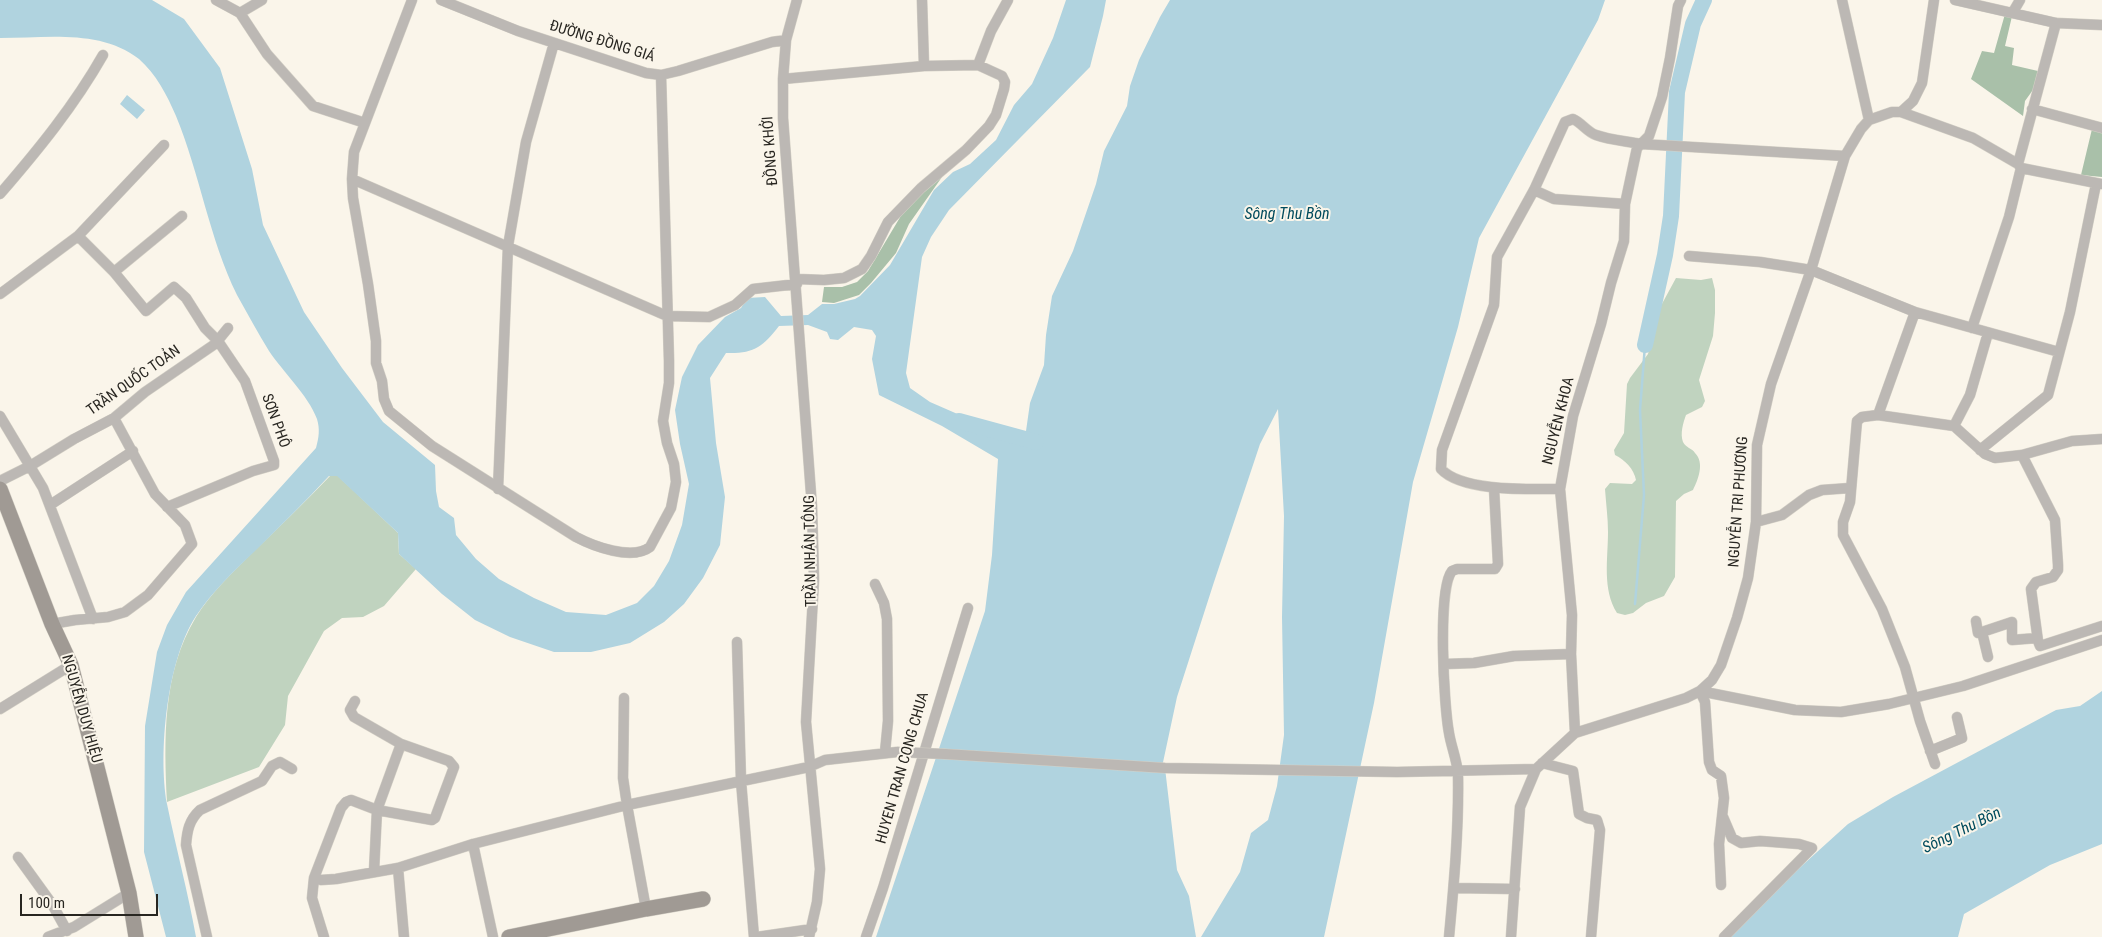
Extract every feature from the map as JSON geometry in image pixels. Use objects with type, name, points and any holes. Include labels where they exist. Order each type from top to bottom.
[{"type":"main road","name":"NGUYỄN DUY HIỆU","points":[[0,489],[52,624],[71,665],[129,893],[136,937]]},
{"type":"main road","points":[[509,937],[561,932],[646,908],[704,899]]},
{"type":"street","points":[[216,0],[240,13],[267,54],[313,106],[365,123]]},
{"type":"street","points":[[240,13],[262,0]]},
{"type":"street","points":[[412,0],[354,152],[352,179],[353,198],[376,341],[376,363],[382,382],[384,399],[390,411],[432,446],[498,489],[593,546],[611,551],[645,551],[650,548],[671,508],[676,482],[674,464],[667,443],[664,421],[669,383],[662,75]]},
{"type":"street","name":"ĐƯỜNG ĐỒNG GIÁ","points":[[441,0],[510,28],[554,43],[646,73],[662,75],[724,58],[772,42],[786,40]]},
{"type":"street","name":"ĐỒNG KHỞI","points":[[797,0],[786,40],[783,79],[784,146],[797,281],[797,301]]},
{"type":"street","points":[[922,0],[924,66]]},
{"type":"street","points":[[978,65],[991,31],[1008,0]]},
{"type":"street","name":"NGUYỄN KHOA","points":[[1575,733],[1571,654],[1572,615],[1560,489],[1573,416],[1602,324],[1611,283],[1624,242],[1625,204],[1635,155],[1641,144],[1649,136],[1662,97],[1678,6],[1681,0]]},
{"type":"street","points":[[1842,0],[1868,120],[1892,112],[1901,112],[1972,138],[2019,166],[2099,184],[2070,312],[2048,395],[1980,450]]},
{"type":"street","points":[[1901,112],[1913,101],[1922,83],[1934,0]]},
{"type":"street","points":[[1955,0],[2056,23],[2102,25]]},
{"type":"street","points":[[2013,12],[2020,0]]},
{"type":"street","points":[[1972,328],[2009,217],[2032,109],[2056,23]]},
{"type":"street","points":[[498,489],[508,246],[526,142],[554,43]]},
{"type":"street","points":[[0,194],[39,149],[82,91],[103,55]]},
{"type":"street","points":[[352,179],[667,316],[709,317],[735,305],[753,289],[797,281],[844,278],[862,269],[871,256],[888,222],[921,188],[966,150],[989,126],[996,115],[1005,82],[1002,76],[978,65],[924,66],[783,79]]},
{"type":"street","points":[[2032,109],[2102,128]]},
{"type":"street","points":[[1560,489],[1494,488],[1450,477],[1441,469],[1442,450],[1494,305],[1497,257],[1534,190],[1559,131],[1568,120],[1574,119],[1580,122],[1586,130],[1596,136],[1641,144],[1845,156]]},
{"type":"street","name":"NGUYỄN TRI PHƯƠNG","points":[[1511,937],[1520,807],[1539,766],[1575,733],[1686,698],[1700,691],[1712,680],[1721,665],[1748,578],[1756,522],[1757,445],[1771,384],[1811,270],[1845,156],[1868,120]]},
{"type":"street","points":[[0,294],[78,236],[164,145]]},
{"type":"street","points":[[1534,190],[1554,198],[1625,204]]},
{"type":"street","points":[[114,272],[182,216]]},
{"type":"street","points":[[78,236],[114,272],[146,311],[174,287],[186,298],[214,344]]},
{"type":"street","points":[[1689,256],[1760,262],[1811,270],[1915,312],[2059,352]]},
{"type":"street","name":"TRẦN NHÂN TÔNG","points":[[797,301],[812,507],[813,553],[806,722],[820,869],[811,933]]},
{"type":"street","points":[[1878,415],[1915,312]]},
{"type":"street","name":"TRẦN QUỐC TOẢN","points":[[0,481],[114,418],[145,392],[214,344],[228,328]]},
{"type":"street","points":[[1954,426],[1970,395],[1988,333]]},
{"type":"street","name":"SƠN PHÔ","points":[[167,507],[253,471],[274,465],[263,428],[245,382],[214,344]]},
{"type":"street","points":[[1935,764],[1906,666],[1882,610],[1843,535],[1843,522],[1850,502],[1857,421],[1862,417],[1878,415],[1954,426],[1980,450],[1988,456],[1995,458],[2022,455],[2072,441],[2102,439]]},
{"type":"street","points":[[0,416],[30,466],[50,505],[93,620]]},
{"type":"street","points":[[52,624],[74,620],[93,620],[125,612],[140,601],[191,546],[192,540],[185,525],[155,494],[114,418]]},
{"type":"street","points":[[50,505],[132,451]]},
{"type":"street","points":[[2022,455],[2055,520],[2058,570],[2053,577],[2036,582],[2031,589],[2037,638],[2040,646],[2102,626]]},
{"type":"street","points":[[1449,937],[1454,888],[1458,772],[1449,732],[1443,626],[1450,574],[1457,569],[1495,569],[1498,564],[1494,488]]},
{"type":"street","points":[[1756,522],[1782,516],[1809,495],[1822,490],[1850,488]]},
{"type":"street","points":[[875,584],[884,603],[887,619],[888,721],[885,752]]},
{"type":"street","name":"HUYEN TRAN CONG CHUA","points":[[866,937],[883,888],[968,608]]},
{"type":"street","points":[[1976,621],[1978,633],[2012,622],[2012,640],[2037,638]]},
{"type":"street","points":[[1982,632],[1988,657]]},
{"type":"street","points":[[1700,691],[1795,710],[1841,712],[1914,698],[1963,686],[2102,640]]},
{"type":"street","points":[[738,642],[741,781],[756,937],[811,933]]},
{"type":"street","points":[[1445,664],[1474,663],[1514,656],[1571,654]]},
{"type":"street","points":[[0,709],[71,665]]},
{"type":"street","points":[[1700,691],[1705,702],[1709,762],[1712,770],[1721,776],[1724,798],[1719,844],[1721,885]]},
{"type":"street","points":[[624,698],[623,778],[646,908]]},
{"type":"street","points":[[324,937],[312,898],[314,878],[341,808],[346,802],[351,800],[376,810],[432,820],[435,818],[454,767],[449,760],[401,744],[354,717],[350,710],[355,701]]},
{"type":"street","points":[[1930,752],[1962,738],[1957,718]]},
{"type":"street","points":[[374,871],[376,810],[401,744]]},
{"type":"street","points":[[314,878],[320,880],[336,879],[398,868],[473,844],[627,805],[810,767],[825,760],[885,752],[1165,768],[1458,772],[1539,766],[1574,772],[1580,814],[1597,820],[1599,823],[1600,839],[1591,937]]},
{"type":"street","points":[[207,937],[186,845],[187,831],[193,816],[200,810],[262,781],[272,766],[280,762],[292,769]]},
{"type":"street","points":[[1723,818],[1732,838],[1741,843],[1799,844],[1812,848],[1724,937]]},
{"type":"street","points":[[473,844],[494,937]]},
{"type":"street","points":[[18,857],[52,904],[67,930]]},
{"type":"street","points":[[398,868],[404,937]]},
{"type":"street","points":[[1454,888],[1515,889]]},
{"type":"street","points":[[48,937],[67,930],[129,893]]},
{"type":"green space","points":[[2013,12],[2005,46],[2014,48],[2012,65],[2038,71],[2040,80],[2025,101],[2023,116],[1971,79],[1982,51],[1994,53],[2005,14]]},
{"type":"green space","points":[[2092,129],[2102,131],[2102,177],[2081,175]]},
{"type":"green space","points":[[941,172],[942,177],[909,224],[896,253],[871,283],[859,295],[834,303],[822,302],[824,287],[842,287],[857,282],[868,271],[905,209]]},
{"type":"green space","points":[[1676,278],[1701,280],[1712,278],[1715,290],[1713,336],[1699,380],[1705,401],[1702,407],[1686,415],[1682,432],[1684,444],[1694,451],[1698,457],[1700,472],[1693,490],[1684,494],[1676,501],[1675,577],[1664,596],[1646,603],[1633,613],[1625,615],[1617,613],[1609,594],[1607,563],[1608,527],[1605,489],[1610,483],[1632,484],[1636,480],[1626,462],[1615,455],[1614,450],[1624,433],[1627,384],[1648,354],[1657,313]]},
{"type":"green space","points":[[337,475],[398,533],[399,554],[416,569],[384,606],[363,617],[342,618],[324,631],[288,696],[285,725],[259,767],[167,802],[165,755],[168,707],[171,684],[185,638],[202,608],[236,569],[330,476]]},
{"type":"water","name":"Sông Thu Bồn","points":[[0,0],[152,0],[184,19],[220,68],[252,169],[263,225],[304,312],[342,368],[383,422],[435,465],[439,507],[454,518],[456,535],[476,559],[499,579],[534,598],[566,612],[606,615],[637,603],[654,586],[669,561],[682,525],[689,484],[675,410],[682,377],[698,345],[725,317],[741,308],[747,298],[765,297],[781,316],[808,315],[822,304],[834,304],[860,296],[890,265],[934,190],[953,172],[970,164],[996,140],[1014,105],[1032,84],[1053,38],[1066,0],[1106,0],[1090,67],[949,210],[931,237],[922,257],[906,373],[910,388],[930,402],[969,419],[996,438],[1007,440],[1026,431],[1030,403],[1044,365],[1052,296],[1073,251],[1096,184],[1104,151],[1127,106],[1130,86],[1139,60],[1170,0],[1605,0],[1598,20],[1479,238],[1458,327],[1413,482],[1374,703],[1324,937],[1201,937],[1240,872],[1251,833],[1268,820],[1277,786],[1284,735],[1282,617],[1284,516],[1278,409],[1260,444],[1214,582],[1177,697],[1162,767],[1165,768],[1177,870],[1189,896],[1196,937],[876,937],[985,611],[992,555],[998,459],[942,426],[879,395],[872,359],[876,336],[872,330],[854,327],[838,340],[830,339],[827,332],[808,325],[779,326],[757,348],[743,352],[726,353],[710,378],[716,443],[725,497],[720,545],[703,578],[684,604],[664,622],[630,643],[591,652],[554,652],[510,637],[475,620],[442,594],[399,554],[398,533],[337,476],[329,476],[231,574],[209,599],[196,616],[186,635],[178,657],[167,707],[164,783],[196,937],[166,937],[144,852],[145,726],[157,652],[167,625],[186,592],[316,448],[319,433],[318,423],[308,401],[269,351],[237,295],[219,251],[192,160],[176,116],[165,93],[151,71],[139,59],[124,49],[90,39],[72,37],[0,38]]},
{"type":"water","points":[[127,95],[145,110],[137,119],[120,104]]},
{"type":"water","name":"Sông Thu Bồn","points":[[2102,691],[2102,844],[2050,865],[1964,914],[1958,937],[1723,937],[1848,824],[1893,797],[2056,710],[2080,706]]},
{"type":"waterway","points":[[1645,345],[1665,255],[1671,216],[1677,92],[1693,24],[1704,0]]},
{"type":"waterway","points":[[1635,604],[1644,495],[1640,410],[1645,345]]},
{"type":"waterway","points":[[959,421],[1036,442]]}]
